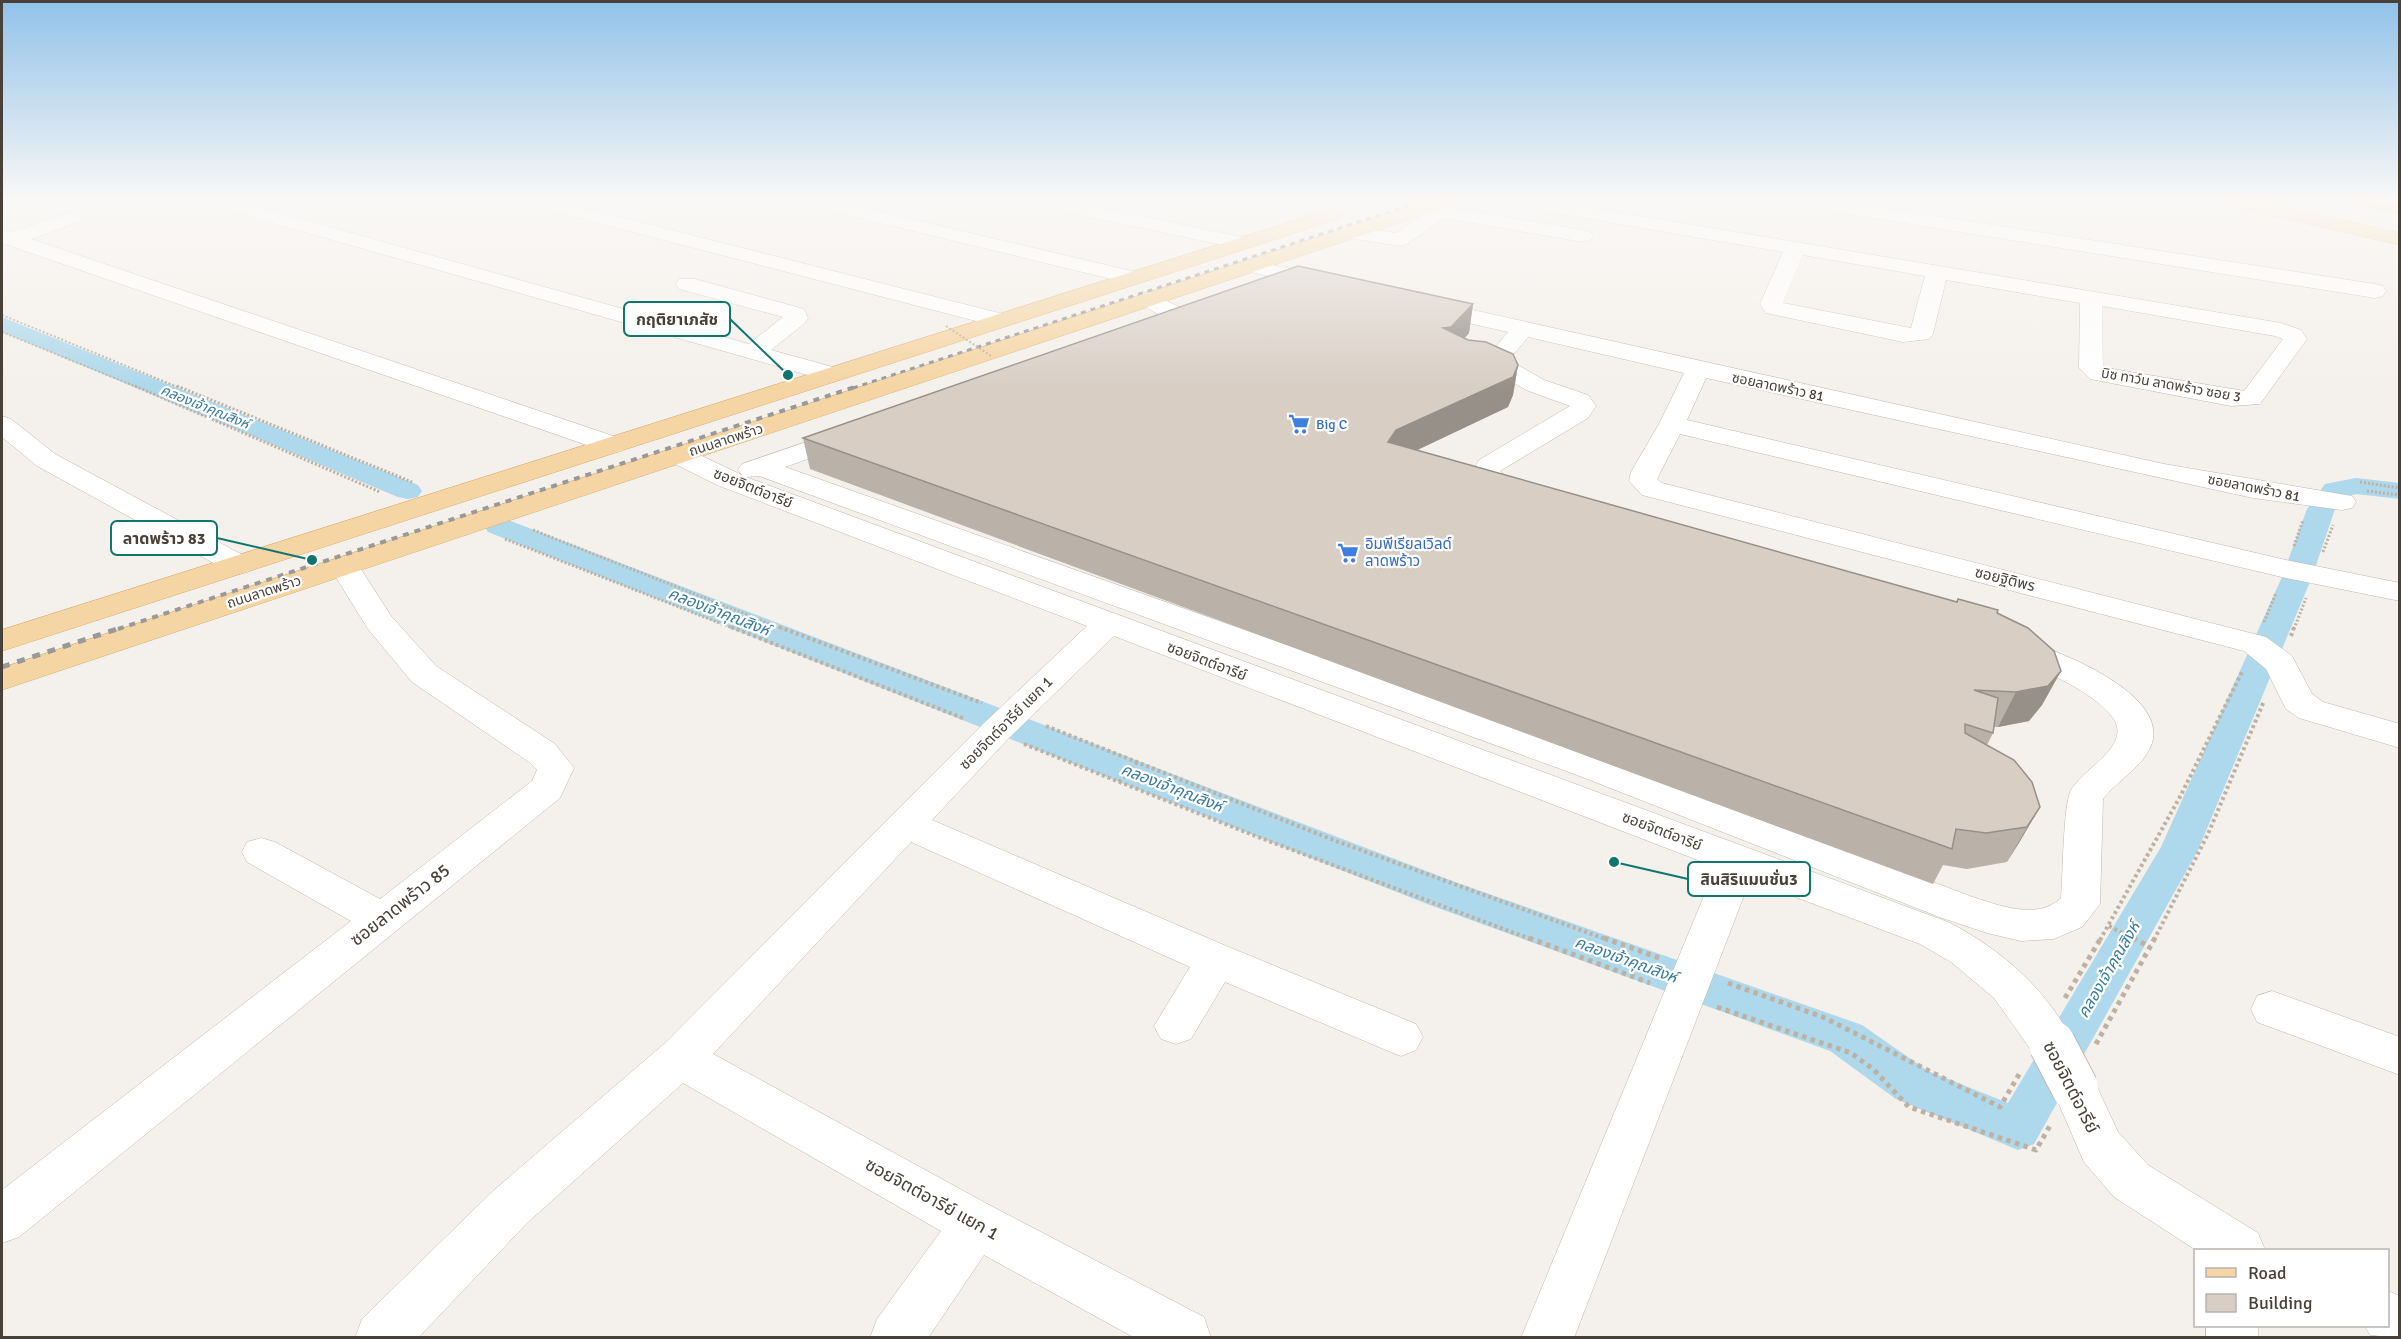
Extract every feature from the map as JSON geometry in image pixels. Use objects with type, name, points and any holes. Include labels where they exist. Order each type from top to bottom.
[{"type":"main road","name":"ถนนลาดพร้าว","points":[[2,641],[1132,278],[1205,262]]},
{"type":"main road","name":"ถนนลาดพร้าว","points":[[2,679],[1148,299],[1227,262]]},
{"type":"street","points":[[78,262],[613,445]]},
{"type":"street","points":[[437,262],[831,374]]},
{"type":"street","points":[[775,262],[999,320]]},
{"type":"street","points":[[1068,262],[1132,278]]},
{"type":"street","points":[[1266,262],[1303,277],[1349,288]]},
{"type":"street","points":[[1789,262],[1771,304],[1774,308],[1903,335],[1921,334],[1937,272]]},
{"type":"street","points":[[1883,262],[2091,298]]},
{"type":"street","points":[[2197,262],[2375,291]]},
{"type":"street","points":[[1258,292],[1303,277]]},
{"type":"street","points":[[687,284],[796,314],[797,318],[754,351]]},
{"type":"street","name":"บิซ ทาว์น ลาดพร้าว ซอย 3","points":[[2091,298],[2281,330],[2293,335],[2295,339],[2252,399],[2231,398],[2093,370],[2091,368],[2091,298]]},
{"type":"street","points":[[1148,299],[1195,314],[1151,330]]},
{"type":"street","name":"ซอยลาดพร้าว 81","points":[[1407,302],[1697,370],[2170,471],[2342,502]]},
{"type":"street","points":[[1523,329],[1495,362],[1536,385],[1579,400],[1583,406],[1579,413],[1489,466],[1485,474],[1499,484],[1544,499]]},
{"type":"street","name":"ซอยฐิติพร","points":[[1697,370],[1672,424],[1645,472],[1643,481],[1652,489],[2268,653],[2298,701],[2312,710],[2400,736]]},
{"type":"street","points":[[2,424],[46,460],[239,565]]},
{"type":"street","points":[[1672,424],[2300,572],[2400,592]]},
{"type":"street","points":[[727,479],[865,430]]},
{"type":"street","name":"ซอยจิตต์อารีย์","points":[[678,455],[727,479],[1738,860],[1945,920],[1966,950],[2009,986],[2068,1075],[2101,1148],[2131,1181],[2233,1249]]},
{"type":"street","points":[[759,467],[1590,766],[1945,920],[1998,921],[2032,926],[2059,920],[2075,911],[2080,904],[2086,823],[2084,801],[2094,787],[2131,749],[2136,742],[2137,732],[2124,708],[2084,678],[2034,654],[1983,637]]},
{"type":"street","name":"ซอยลาดพร้าว 85","points":[[2,1220],[547,789],[556,768],[542,753],[424,674],[379,622],[344,566]]},
{"type":"street","name":"ซอยจิตต์อารีย์ แยก 1","points":[[381,1338],[510,1207],[680,1058],[1005,722],[1108,624]]},
{"type":"street","points":[[905,824],[1216,960],[1401,1037]]},
{"type":"street","points":[[261,852],[382,919]]},
{"type":"street","points":[[1547,1338],[1738,860]]},
{"type":"street","points":[[1176,1026],[1216,960]]},
{"type":"street","points":[[2272,1009],[2400,1056]]},
{"type":"street","name":"ซอยจิตต์อารีย์ แยก 1","points":[[680,1058],[976,1224],[1185,1336]]},
{"type":"street","points":[[896,1338],[976,1224]]},
{"type":"path","points":[[2,315],[451,497]]},
{"type":"path","points":[[946,326],[991,356]]},
{"type":"path","points":[[2,332],[145,390],[417,508]]},
{"type":"path","points":[[470,525],[1005,722],[1119,782],[1688,983],[1851,1053],[1873,1068],[1909,1107],[2036,1150],[2068,1075],[2150,947],[2208,834]]},
{"type":"path","points":[[1119,782],[1137,762]]},
{"type":"path","points":[[2109,926],[2150,947]]},
{"type":"building","name":"อิมพีเรียลเวิลด์ ลาดพร้าว","points":[[1298,266],[1473,304],[1451,327],[1443,328],[1468,340],[1486,342],[1513,354],[1518,365],[1513,377],[1396,430],[1388,442],[1957,602],[1958,599],[1998,610],[1997,613],[2028,628],[2054,651],[2061,671],[2048,686],[2016,692],[1974,690],[1998,698],[1993,733],[1965,724],[1965,733],[2014,760],[2032,782],[2040,807],[2027,827],[1986,833],[1956,829],[1952,849],[803,438]]},
{"type":"waterway","name":"คลองเจ้าคุณสิงห์","points":[[2,324],[408,491]]},
{"type":"waterway","name":"คลองเจ้าคุณสิงห์","points":[[498,526],[1441,893],[1846,1038],[1912,1085],[2018,1129],[2179,850],[2297,577],[2321,509],[2335,490],[2356,486],[2400,491]]},
{"type":"railway","points":[[853,388],[1235,262]]},
{"type":"railway","points":[[118,629],[858,386]]},
{"type":"railway","points":[[2,667],[123,627]]},
{"type":"place","name":"กฤติยาเภสัช","points":[[788,375]]},
{"type":"place","name":"Big C","points":[[1299,424]]},
{"type":"place","name":"อิมพีเรียลเวิลด์ ลาดพร้าว","points":[[1348,553]]},
{"type":"place","name":"ลาดพร้าว 83","points":[[312,560]]},
{"type":"place","name":"สินสิริแมนชั่น3","points":[[1614,862]]}]
